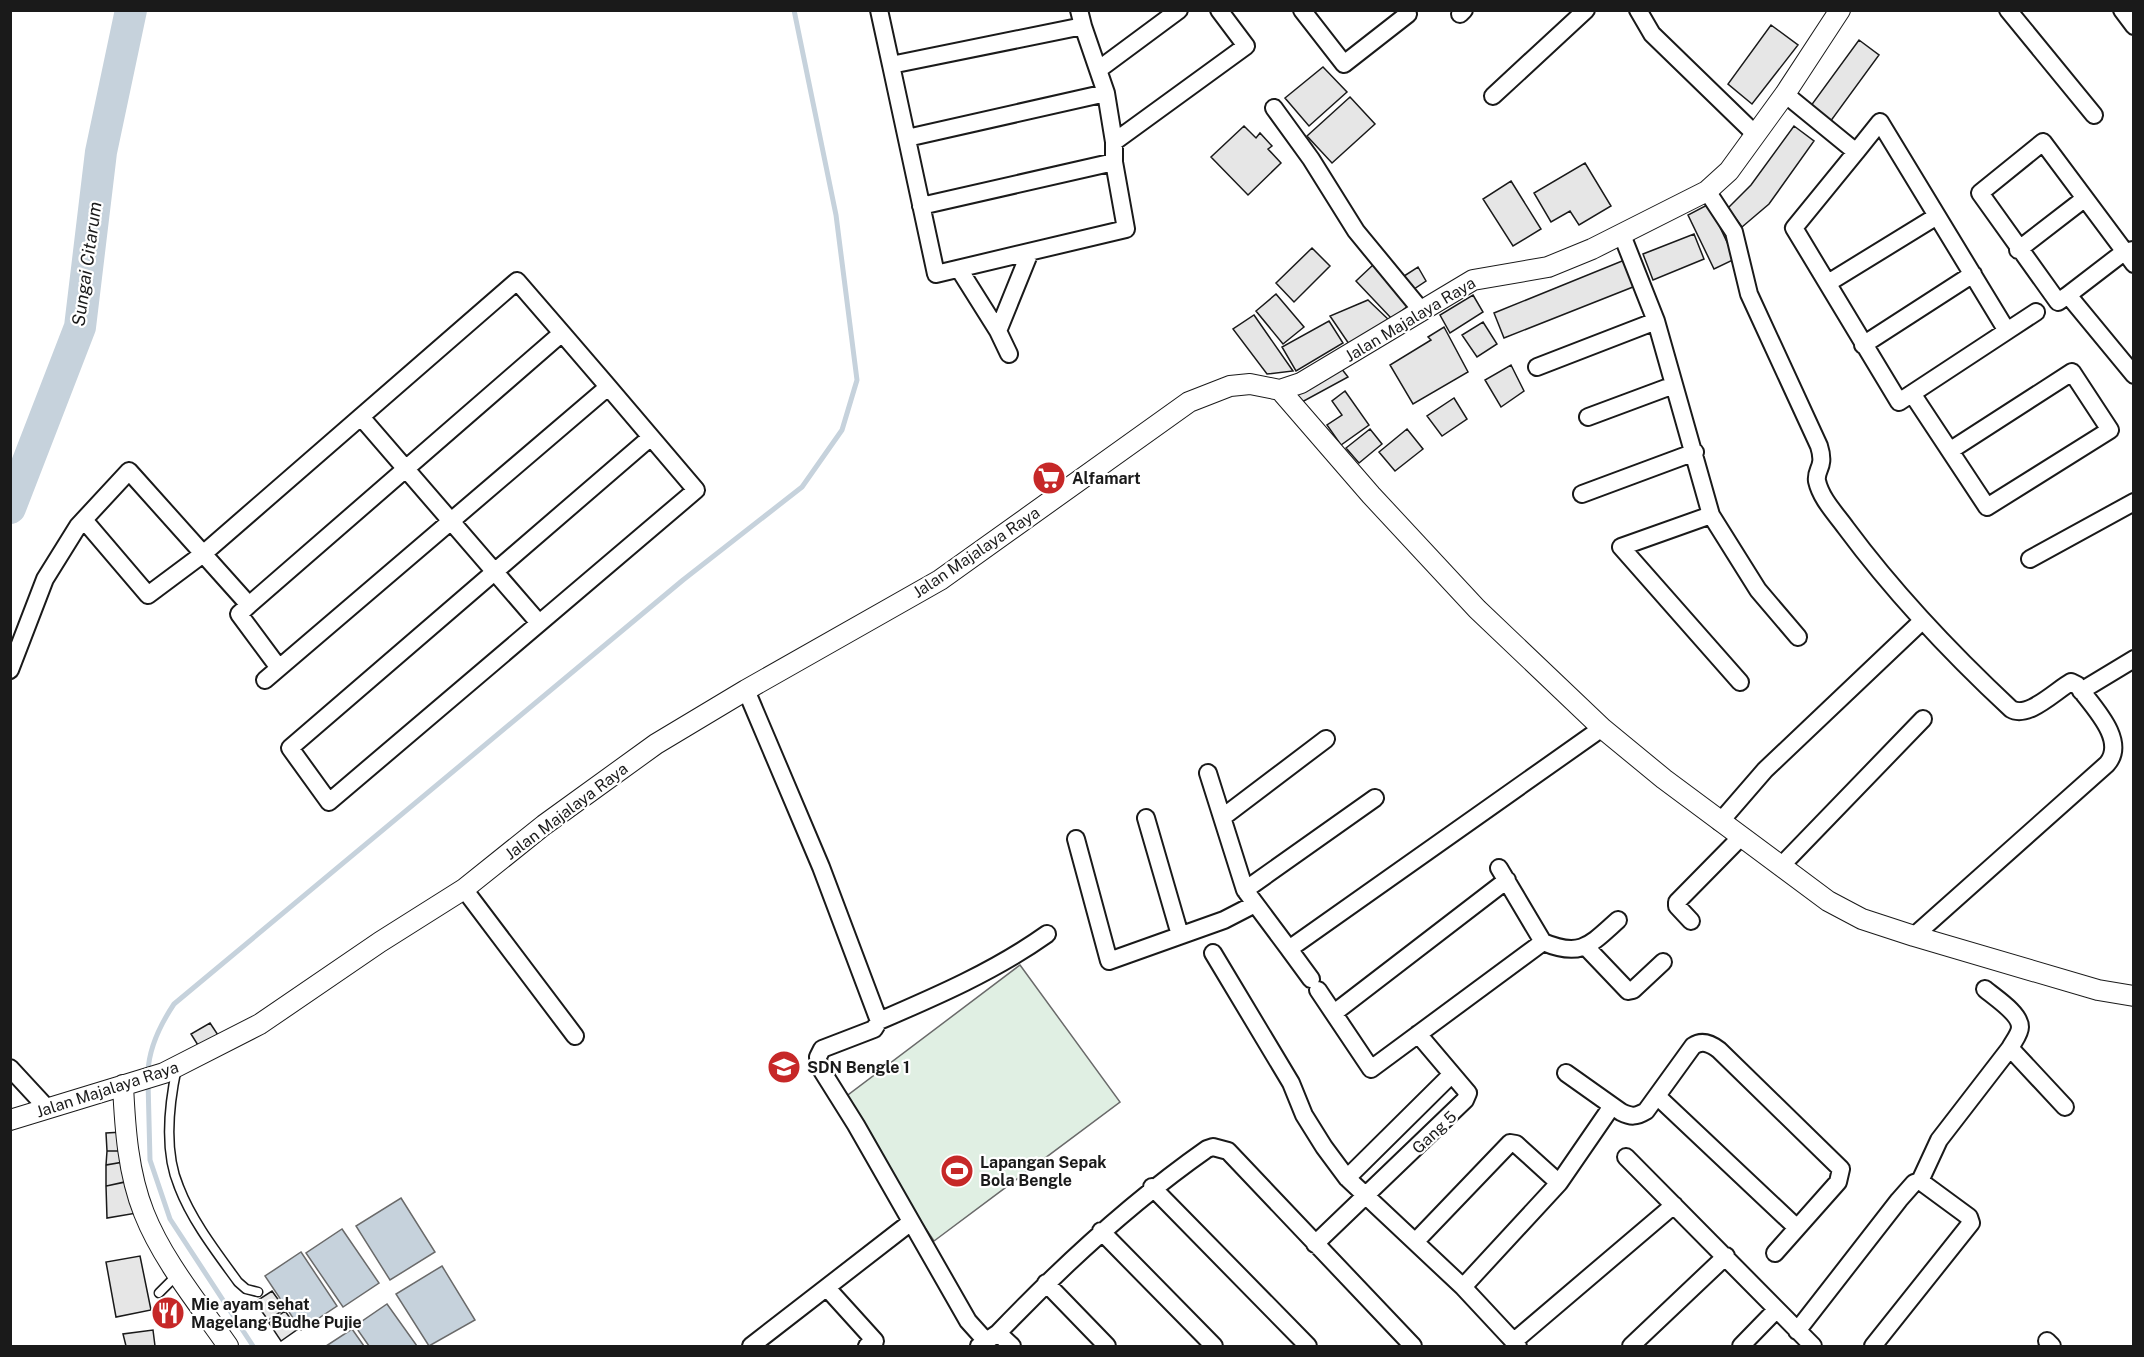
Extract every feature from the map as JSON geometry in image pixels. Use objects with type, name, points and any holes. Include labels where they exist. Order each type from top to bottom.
[{"type":"street","points":[[879,10],[936,274],[1126,229],[1114,162],[1114,142],[1106,93],[1081,18],[891,65]]},
{"type":"street","points":[[1098,70],[1179,10]]},
{"type":"street","points":[[1114,142],[1246,46],[1219,10]]},
{"type":"street","points":[[1493,96],[1586,10]]},
{"type":"street","points":[[1638,10],[1652,34],[1755,134]]},
{"type":"street","name":"Jalan Majalaya Raya","points":[[10,1120],[171,1070],[260,1024],[380,942],[464,889],[601,782],[746,690],[940,580],[1188,402],[1230,386],[1250,384],[1280,390],[1316,375],[1473,280],[1548,267],[1622,235],[1707,192],[1729,171],[1785,94],[1840,10]]},
{"type":"street","points":[[2008,10],[2094,115]]},
{"type":"street","points":[[2122,10],[2133,26]]},
{"type":"street","points":[[1302,11],[1344,64],[1408,14]]},
{"type":"street","points":[[907,138],[1106,93]]},
{"type":"street","points":[[1785,94],[1856,152]]},
{"type":"street","points":[[1274,108],[1311,159],[1356,231],[1421,310]]},
{"type":"street","points":[[2007,331],[1880,122],[1794,228],[1899,402],[1913,395],[2036,312]]},
{"type":"street","points":[[2043,142],[2084,199],[2130,255],[2058,302],[1980,193],[2043,142]]},
{"type":"street","points":[[921,206],[1114,162]]},
{"type":"street","points":[[1707,192],[1734,232],[1749,294],[1819,446],[1823,459],[1817,480],[1824,498],[1875,566],[1922,621],[2016,711],[2026,711],[2071,682],[2081,691],[2114,739],[2111,759],[1914,936]]},
{"type":"street","points":[[2019,250],[2084,199]]},
{"type":"street","points":[[1828,283],[1937,216]]},
{"type":"street","points":[[1622,235],[1656,321],[1711,515],[1758,590],[1798,637]]},
{"type":"street","points":[[998,331],[1030,252]]},
{"type":"street","points":[[959,269],[998,331],[1009,354]]},
{"type":"street","points":[[1863,345],[1973,274]]},
{"type":"street","points":[[84,520],[148,595],[203,554],[517,281],[562,333],[651,437],[696,490],[329,802],[290,748],[651,437]]},
{"type":"street","points":[[2068,295],[2133,375]]},
{"type":"street","points":[[1537,367],[1656,321]]},
{"type":"street","points":[[279,668],[239,614],[562,333]]},
{"type":"street","points":[[2105,339],[2133,387]]},
{"type":"street","points":[[1913,395],[1987,507],[2110,430],[2072,372],[1951,450]]},
{"type":"street","points":[[1588,417],[1674,385]]},
{"type":"street","points":[[265,680],[608,387]]},
{"type":"street","points":[[1280,390],[1371,495],[1477,609],[1602,728],[1740,838],[1844,910],[1914,936],[2098,990],[2133,996]]},
{"type":"street","points":[[361,417],[539,623]]},
{"type":"street","points":[[1582,495],[1695,452]]},
{"type":"street","points":[[10,670],[45,579],[84,520],[129,471],[249,605]]},
{"type":"street","points":[[2030,559],[2133,502]]},
{"type":"street","points":[[1711,515],[1621,547],[1740,682]]},
{"type":"street","points":[[1720,822],[1765,770],[1922,621]]},
{"type":"street","points":[[2081,691],[2133,659]]},
{"type":"street","points":[[746,690],[813,845],[879,1021]]},
{"type":"street","points":[[1781,866],[1923,719]]},
{"type":"street","points":[[1289,949],[1602,728]]},
{"type":"street","points":[[1224,818],[1326,739]]},
{"type":"street","points":[[1208,773],[1245,890],[1315,985],[1371,1069],[1543,942]]},
{"type":"street","points":[[1245,890],[1375,798]]},
{"type":"street","points":[[1146,818],[1180,935]]},
{"type":"street","points":[[1691,921],[1677,906],[1677,902],[1740,838]]},
{"type":"street","points":[[1076,839],[1109,961],[1224,920],[1255,904]]},
{"type":"street","points":[[1334,1013],[1503,874],[1543,942],[1565,949],[1587,948],[1618,920]]},
{"type":"street","points":[[464,889],[575,1036]]},
{"type":"street","points":[[1012,1347],[988,1340],[968,1321],[818,1062],[822,1049],[874,1029],[879,1021],[967,982],[1015,957],[1047,934]]},
{"type":"street","points":[[1587,948],[1628,991],[1633,990],[1663,962]]},
{"type":"street","points":[[1213,953],[1291,1083],[1319,1139],[1347,1178],[1463,1287],[1515,1344],[1674,1205]]},
{"type":"street","points":[[1797,1331],[1899,1200],[1914,1183],[1920,1181],[1939,1140],[2010,1048],[2021,1029],[2016,1017],[1985,989]]},
{"type":"street","name":"Gang 5","points":[[1365,1195],[1466,1100],[1468,1093],[1418,1034]]},
{"type":"street","points":[[1566,1073],[1628,1116],[1638,1116],[1646,1111],[1693,1046],[1699,1042],[1706,1043],[1719,1050],[1841,1169],[1838,1182],[1775,1253]]},
{"type":"street","points":[[2010,1048],[2065,1107]]},
{"type":"street","points":[[10,1068],[48,1108]]},
{"type":"street","points":[[1347,1178],[1452,1074]]},
{"type":"street","points":[[129,1084],[128,1150],[144,1214],[178,1274],[228,1347]]},
{"type":"street","points":[[1657,1096],[1796,1227]]},
{"type":"street","points":[[1463,1287],[1559,1184],[1612,1106]]},
{"type":"street","points":[[1416,1241],[1510,1143],[1516,1144],[1559,1184]]},
{"type":"street","points":[[988,1340],[1101,1231],[1152,1187],[1207,1149],[1221,1148],[1233,1156],[1413,1347]]},
{"type":"street","points":[[1626,1157],[1726,1256],[1813,1347]]},
{"type":"street","points":[[1873,1347],[1971,1223],[1969,1217],[1920,1181]]},
{"type":"street","points":[[1152,1187],[1308,1347]]},
{"type":"street","points":[[1315,1244],[1365,1195]]},
{"type":"street","points":[[751,1347],[911,1222]]},
{"type":"street","points":[[1101,1231],[1214,1347]]},
{"type":"street","points":[[1631,1347],[1726,1256]]},
{"type":"street","points":[[1046,1283],[1107,1347]]},
{"type":"street","points":[[827,1288],[875,1341],[867,1347]]},
{"type":"street","points":[[1742,1347],[1776,1310]]},
{"type":"lane","points":[[171,1070],[171,1135],[178,1186],[238,1282],[246,1289],[258,1292]]},
{"type":"lane","points":[[159,1293],[178,1274]]},
{"type":"green space","name":"Lapangan Sepak Bola Bengle","points":[[1020,965],[1120,1102],[934,1241],[840,1101]]},
{"type":"shaded area","points":[[401,1198],[435,1252],[390,1280],[356,1226]]},
{"type":"shaded area","points":[[342,1229],[379,1283],[343,1307],[306,1253]]},
{"type":"shaded area","points":[[301,1252],[337,1306],[301,1330],[265,1276]]},
{"type":"shaded area","points":[[442,1266],[475,1320],[429,1346],[396,1294]]},
{"type":"shaded area","points":[[387,1304],[417,1346],[369,1346],[355,1326]]},
{"type":"shaded area","points":[[352,1329],[364,1346],[326,1346]]},
{"type":"building","points":[[1771,25],[1798,45],[1752,104],[1728,84]]},
{"type":"building","points":[[1859,40],[1879,55],[1830,122],[1810,107]]},
{"type":"building","points":[[1323,67],[1347,92],[1309,126],[1285,98]]},
{"type":"building","points":[[1350,97],[1375,124],[1332,163],[1307,136]]},
{"type":"building","points":[[1244,126],[1256,138],[1260,133],[1272,146],[1268,149],[1281,163],[1248,195],[1211,157]]},
{"type":"building","points":[[1794,126],[1814,141],[1769,204],[1742,227],[1728,208],[1751,185]]},
{"type":"building","points":[[1585,163],[1611,206],[1579,225],[1570,211],[1551,222],[1534,193]]},
{"type":"building","points":[[1511,181],[1541,229],[1513,246],[1483,199]]},
{"type":"building","points":[[1709,204],[1735,259],[1714,269],[1688,215]]},
{"type":"building","points":[[1694,234],[1704,259],[1653,280],[1643,254]]},
{"type":"building","points":[[1312,248],[1330,266],[1294,302],[1276,283]]},
{"type":"building","points":[[1627,259],[1638,285],[1504,338],[1494,313]]},
{"type":"building","points":[[1374,264],[1410,304],[1392,319],[1356,281]]},
{"type":"building","points":[[1418,267],[1426,281],[1411,291],[1401,278]]},
{"type":"building","points":[[1276,294],[1304,327],[1283,344],[1256,311]]},
{"type":"building","points":[[1473,295],[1483,312],[1450,333],[1440,315]]},
{"type":"building","points":[[1368,300],[1390,321],[1349,344],[1330,316]]},
{"type":"building","points":[[1254,315],[1293,371],[1267,374],[1233,329]]},
{"type":"building","points":[[1329,321],[1343,343],[1296,371],[1282,347]]},
{"type":"building","points":[[1483,322],[1497,344],[1477,357],[1462,335]]},
{"type":"building","points":[[1444,327],[1468,372],[1413,404],[1390,365],[1431,340],[1428,337]]},
{"type":"building","points":[[1511,365],[1524,391],[1501,407],[1485,380]]},
{"type":"building","points":[[1341,368],[1348,377],[1302,402],[1296,393]]},
{"type":"building","points":[[1345,391],[1369,425],[1341,445],[1327,425],[1342,415],[1332,401]]},
{"type":"building","points":[[1454,398],[1467,419],[1442,436],[1427,416]]},
{"type":"building","points":[[1370,429],[1382,444],[1359,463],[1346,448]]},
{"type":"building","points":[[1407,429],[1423,449],[1395,471],[1379,452]]},
{"type":"building","points":[[210,1023],[220,1038],[201,1050],[191,1034]]},
{"type":"building","points":[[123,1132],[123,1151],[107,1151],[106,1133]]},
{"type":"building","points":[[107,1151],[123,1151],[123,1162],[106,1165]]},
{"type":"building","points":[[123,1162],[126,1182],[106,1186],[106,1165]]},
{"type":"building","points":[[129,1181],[137,1213],[107,1218],[106,1186]]},
{"type":"building","points":[[140,1256],[151,1310],[116,1317],[106,1262]]},
{"type":"building","points":[[272,1291],[285,1309],[268,1320],[255,1302]]},
{"type":"building","points":[[285,1311],[298,1329],[281,1341],[269,1323]]},
{"type":"building","points":[[153,1330],[155,1346],[126,1346],[123,1334]]},
{"type":"waterway","name":"Sungai Citarum","points":[[10,508],[80,327],[101,152],[131,10]]},
{"type":"waterway","points":[[148,1072],[156,1036],[174,1004],[683,580],[802,487],[842,430],[857,380],[836,215],[794,10]]},
{"type":"waterway","points":[[148,1081],[150,1160],[170,1219],[253,1346]]},
{"type":"place","name":"Alfamart","points":[[1049,478]]},
{"type":"place","name":"SDN Bengle 1","points":[[784,1067]]},
{"type":"place","name":"Lapangan Sepak Bola Bengle","points":[[957,1171]]},
{"type":"place","name":"Mie ayam sehat Magelang Budhe Pujie","points":[[168,1313]]}]
